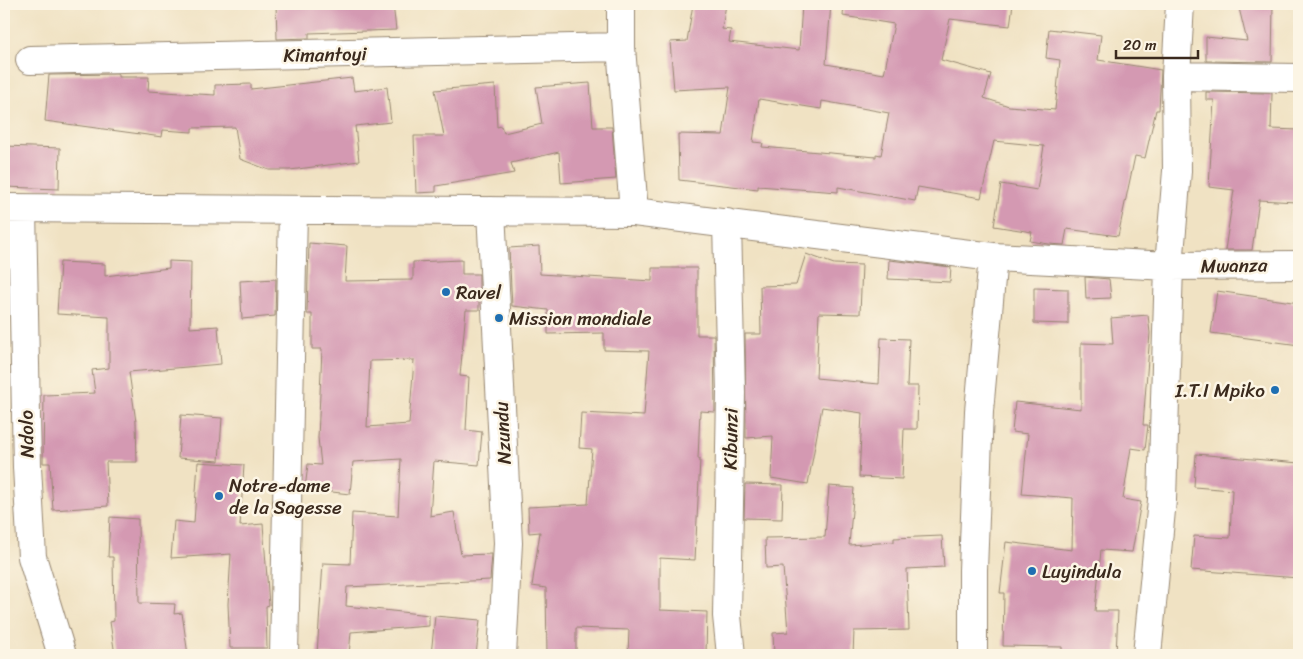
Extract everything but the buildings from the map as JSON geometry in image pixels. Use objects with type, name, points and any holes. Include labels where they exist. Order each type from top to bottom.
[{"type":"street","points":[[621,4],[621,47],[634,212]]},
{"type":"street","points":[[1147,655],[1162,500],[1168,266],[1177,171],[1176,76],[1180,4]]},
{"type":"street","name":"Kimantoyi","points":[[30,60],[621,47]]},
{"type":"street","points":[[1176,76],[1299,78]]},
{"type":"street","name":"Mwanza","points":[[13,209],[634,212],[994,257],[1168,266],[1299,265]]},
{"type":"street","name":"Ndolo","points":[[13,209],[32,557],[62,655]]},
{"type":"street","name":"Nzundu","points":[[491,210],[508,543],[502,655]]},
{"type":"street","points":[[284,655],[293,211]]},
{"type":"street","name":"Kibunzi","points":[[727,223],[731,392],[727,616],[731,655]]},
{"type":"street","points":[[973,655],[972,570],[979,411],[994,257]]},
{"type":"place","name":"Ravel","points":[[446,292]]},
{"type":"place","name":"Mission mondiale","points":[[499,318]]},
{"type":"place","name":"I.T.I Mpiko","points":[[1275,390]]},
{"type":"place","name":"Notre-dame de la Sagesse","points":[[219,496]]},
{"type":"place","name":"Luyindula","points":[[1032,571]]}]
